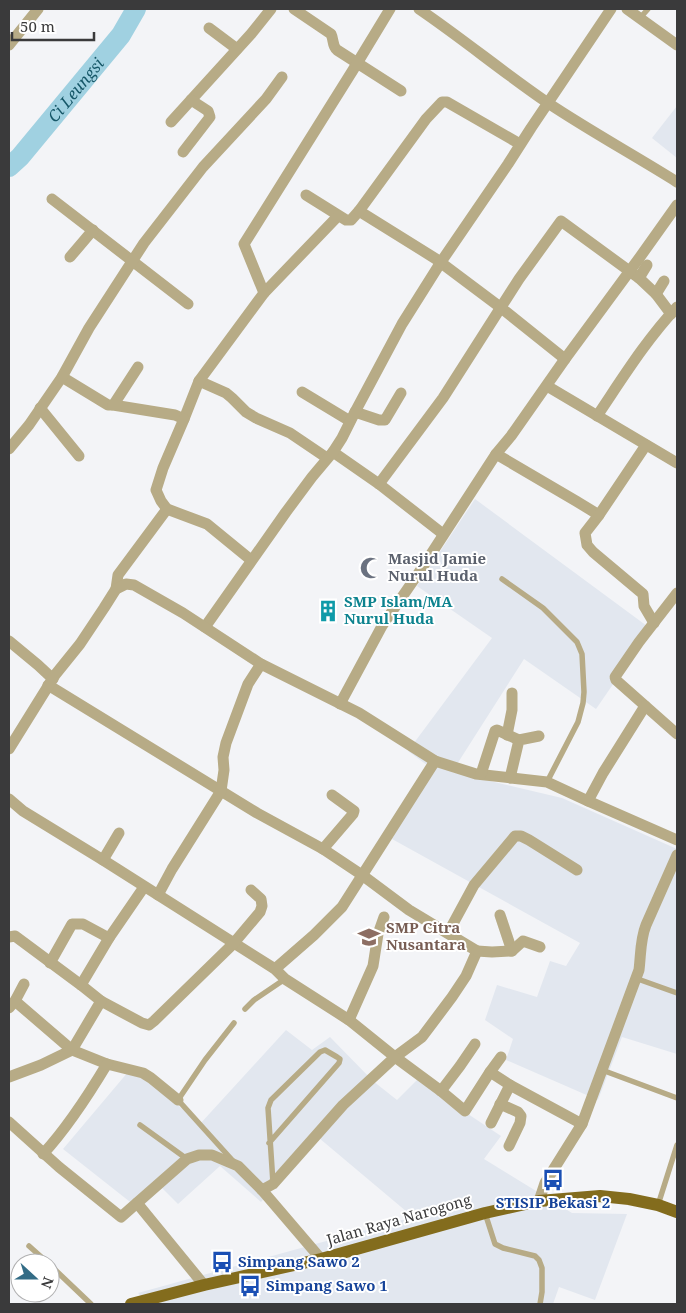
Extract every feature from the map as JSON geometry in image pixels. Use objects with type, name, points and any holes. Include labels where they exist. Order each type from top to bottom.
[{"type":"main road","name":"Jalan Raya Narogong","points":[[131,1304],[204,1285],[322,1259],[485,1213],[539,1201],[600,1196],[629,1199],[677,1212]]},
{"type":"street","points":[[10,42],[38,9]]},
{"type":"street","points":[[171,122],[251,34],[271,9]]},
{"type":"street","points":[[294,9],[331,34],[335,49],[401,91]]},
{"type":"street","points":[[264,293],[244,244],[390,9]]},
{"type":"street","points":[[419,9],[548,103],[677,182]]},
{"type":"street","points":[[205,627],[251,560],[330,455],[402,324],[441,262],[610,9]]},
{"type":"street","points":[[626,9],[677,45]]},
{"type":"street","points":[[209,28],[237,49]]},
{"type":"street","points":[[9,449],[29,425],[62,377],[89,328],[149,236],[203,167],[266,98],[282,77]]},
{"type":"street","points":[[183,152],[210,117],[208,112],[191,100]]},
{"type":"street","points":[[306,195],[338,216],[351,220],[359,212],[426,119],[442,102],[447,102],[520,144]]},
{"type":"street","points":[[52,199],[188,304]]},
{"type":"street","points":[[340,704],[382,626],[496,454],[511,436],[565,359],[635,274],[677,205]]},
{"type":"street","points":[[359,212],[441,262],[565,359]]},
{"type":"street","points":[[251,560],[207,524],[167,509],[160,501],[156,490],[163,468],[200,381],[264,293],[338,216]]},
{"type":"street","points":[[379,484],[443,398],[500,307],[561,221],[635,274],[674,311],[626,373],[597,416]]},
{"type":"street","points":[[70,257],[93,230]]},
{"type":"street","points":[[635,274],[647,265]]},
{"type":"street","points":[[656,294],[664,281]]},
{"type":"street","points":[[113,405],[138,367]]},
{"type":"street","points":[[62,377],[108,405],[175,415],[184,419]]},
{"type":"street","points":[[200,381],[226,393],[246,412],[256,418],[290,433],[379,484],[443,534]]},
{"type":"street","points":[[547,386],[677,463]]},
{"type":"street","points":[[302,392],[352,416],[379,420],[385,420],[401,394]]},
{"type":"street","points":[[40,408],[80,456]]},
{"type":"street","points":[[646,445],[585,533],[588,545],[593,552],[643,594],[644,606],[654,623]]},
{"type":"street","points":[[496,454],[599,515]]},
{"type":"street","points":[[9,749],[54,675],[80,644],[116,589],[118,576],[167,509]]},
{"type":"street","points":[[116,589],[126,584],[134,584],[261,664],[375,722],[435,761],[481,774],[547,782],[677,840]]},
{"type":"street","points":[[677,593],[615,677],[616,680],[677,734]]},
{"type":"street","points":[[9,640],[38,665],[50,682],[221,792],[322,849],[410,910],[477,951],[512,951],[523,941],[540,947]]},
{"type":"street","points":[[158,895],[172,869],[221,792],[226,743],[248,684],[261,664]]},
{"type":"street","points":[[507,735],[512,710],[512,693]]},
{"type":"street","points":[[588,801],[603,773],[645,706]]},
{"type":"street","points":[[481,774],[494,732],[497,730],[519,740],[539,736]]},
{"type":"street","points":[[510,778],[519,740]]},
{"type":"street","points":[[275,969],[314,935],[342,907],[435,761]]},
{"type":"street","points":[[322,849],[354,811],[332,795]]},
{"type":"street","points":[[9,798],[23,811],[275,969],[285,978],[348,1020],[465,1111],[501,1057]]},
{"type":"street","points":[[103,860],[119,833]]},
{"type":"street","points":[[448,933],[474,885],[515,836],[521,836],[529,840],[577,870]]},
{"type":"street","points":[[539,1201],[545,1183],[582,1124],[639,970],[642,936],[677,854]]},
{"type":"street","points":[[81,985],[109,938],[144,886]]},
{"type":"street","points":[[9,937],[15,936],[101,1000],[142,1023],[149,1024],[233,944],[260,912],[262,899],[251,890]]},
{"type":"street","points":[[500,915],[512,951]]},
{"type":"street","points":[[348,1020],[373,966],[378,934],[384,917]]},
{"type":"street","points":[[50,963],[72,924],[83,924],[109,938]]},
{"type":"street","points":[[262,1190],[273,1184],[343,1105],[395,1057],[422,1037],[466,976],[477,951]]},
{"type":"street","points":[[24,984],[12,1004],[72,1050],[107,1064],[144,1073],[178,1100]]},
{"type":"street","points":[[9,1078],[72,1050],[101,1000]]},
{"type":"street","points":[[441,1091],[475,1044]]},
{"type":"street","points":[[43,1154],[70,1120],[107,1064]]},
{"type":"street","points":[[490,1072],[582,1124]]},
{"type":"street","points":[[491,1123],[510,1085]]},
{"type":"street","points":[[500,1104],[518,1112],[521,1116],[520,1123],[509,1146]]},
{"type":"street","points":[[9,1122],[43,1154],[121,1217],[186,1159],[199,1155],[212,1155],[238,1166],[262,1190],[322,1259]]},
{"type":"street","points":[[137,1203],[204,1285]]},
{"type":"lane","points":[[640,18],[648,9]]},
{"type":"lane","points":[[502,579],[544,608],[577,642],[582,654],[584,692],[581,712],[578,722],[547,782]]},
{"type":"lane","points":[[245,1009],[254,1000],[285,978]]},
{"type":"lane","points":[[636,978],[677,993]]},
{"type":"lane","points":[[234,1023],[205,1060],[178,1100],[238,1166]]},
{"type":"lane","points":[[269,1143],[339,1063],[340,1059],[337,1056],[325,1050],[320,1052],[271,1100],[268,1108],[269,1143],[273,1184]]},
{"type":"lane","points":[[602,1070],[677,1098]]},
{"type":"lane","points":[[140,1125],[186,1159]]},
{"type":"lane","points":[[658,1206],[677,1145]]},
{"type":"lane","points":[[485,1213],[495,1244],[503,1248],[535,1256],[539,1260],[542,1268],[540,1304]]},
{"type":"lane","points":[[30,1246],[37,1253]]},
{"type":"lane","points":[[60,1274],[91,1304]]},
{"type":"shaded area","points":[[677,106],[677,158],[652,138]]},
{"type":"shaded area","points":[[475,499],[651,629],[596,709],[524,659],[452,772],[562,798],[677,849],[677,1054],[622,1037],[598,1100],[506,1060],[513,1039],[485,1020],[497,985],[537,997],[550,961],[566,966],[580,943],[392,839],[431,768],[408,751],[492,638],[417,586]]},
{"type":"shaded area","points":[[286,1030],[312,1050],[330,1037],[373,1081],[397,1100],[417,1080],[501,1136],[484,1159],[572,1213],[627,1214],[595,1300],[559,1287],[553,1304],[149,1304],[138,1293],[413,1217],[319,1138],[261,1202],[220,1166],[178,1204],[162,1188],[139,1209],[63,1149],[128,1072],[145,1077],[200,1124]]},
{"type":"waterway","name":"Ci Leungsi","points":[[9,167],[20,157],[121,35],[136,9]]},
{"type":"place","name":"Masjid Jamie Nurul Huda","points":[[371,568]]},
{"type":"place","name":"SMP Islam/MA Nurul Huda","points":[[328,611]]},
{"type":"place","name":"SMP Citra Nusantara","points":[[369,937]]},
{"type":"place","name":"STISIP Bekasi 2","points":[[553,1180]]},
{"type":"place","name":"Simpang Sawo 2","points":[[222,1262]]},
{"type":"place","name":"Simpang Sawo 1","points":[[250,1286]]}]
